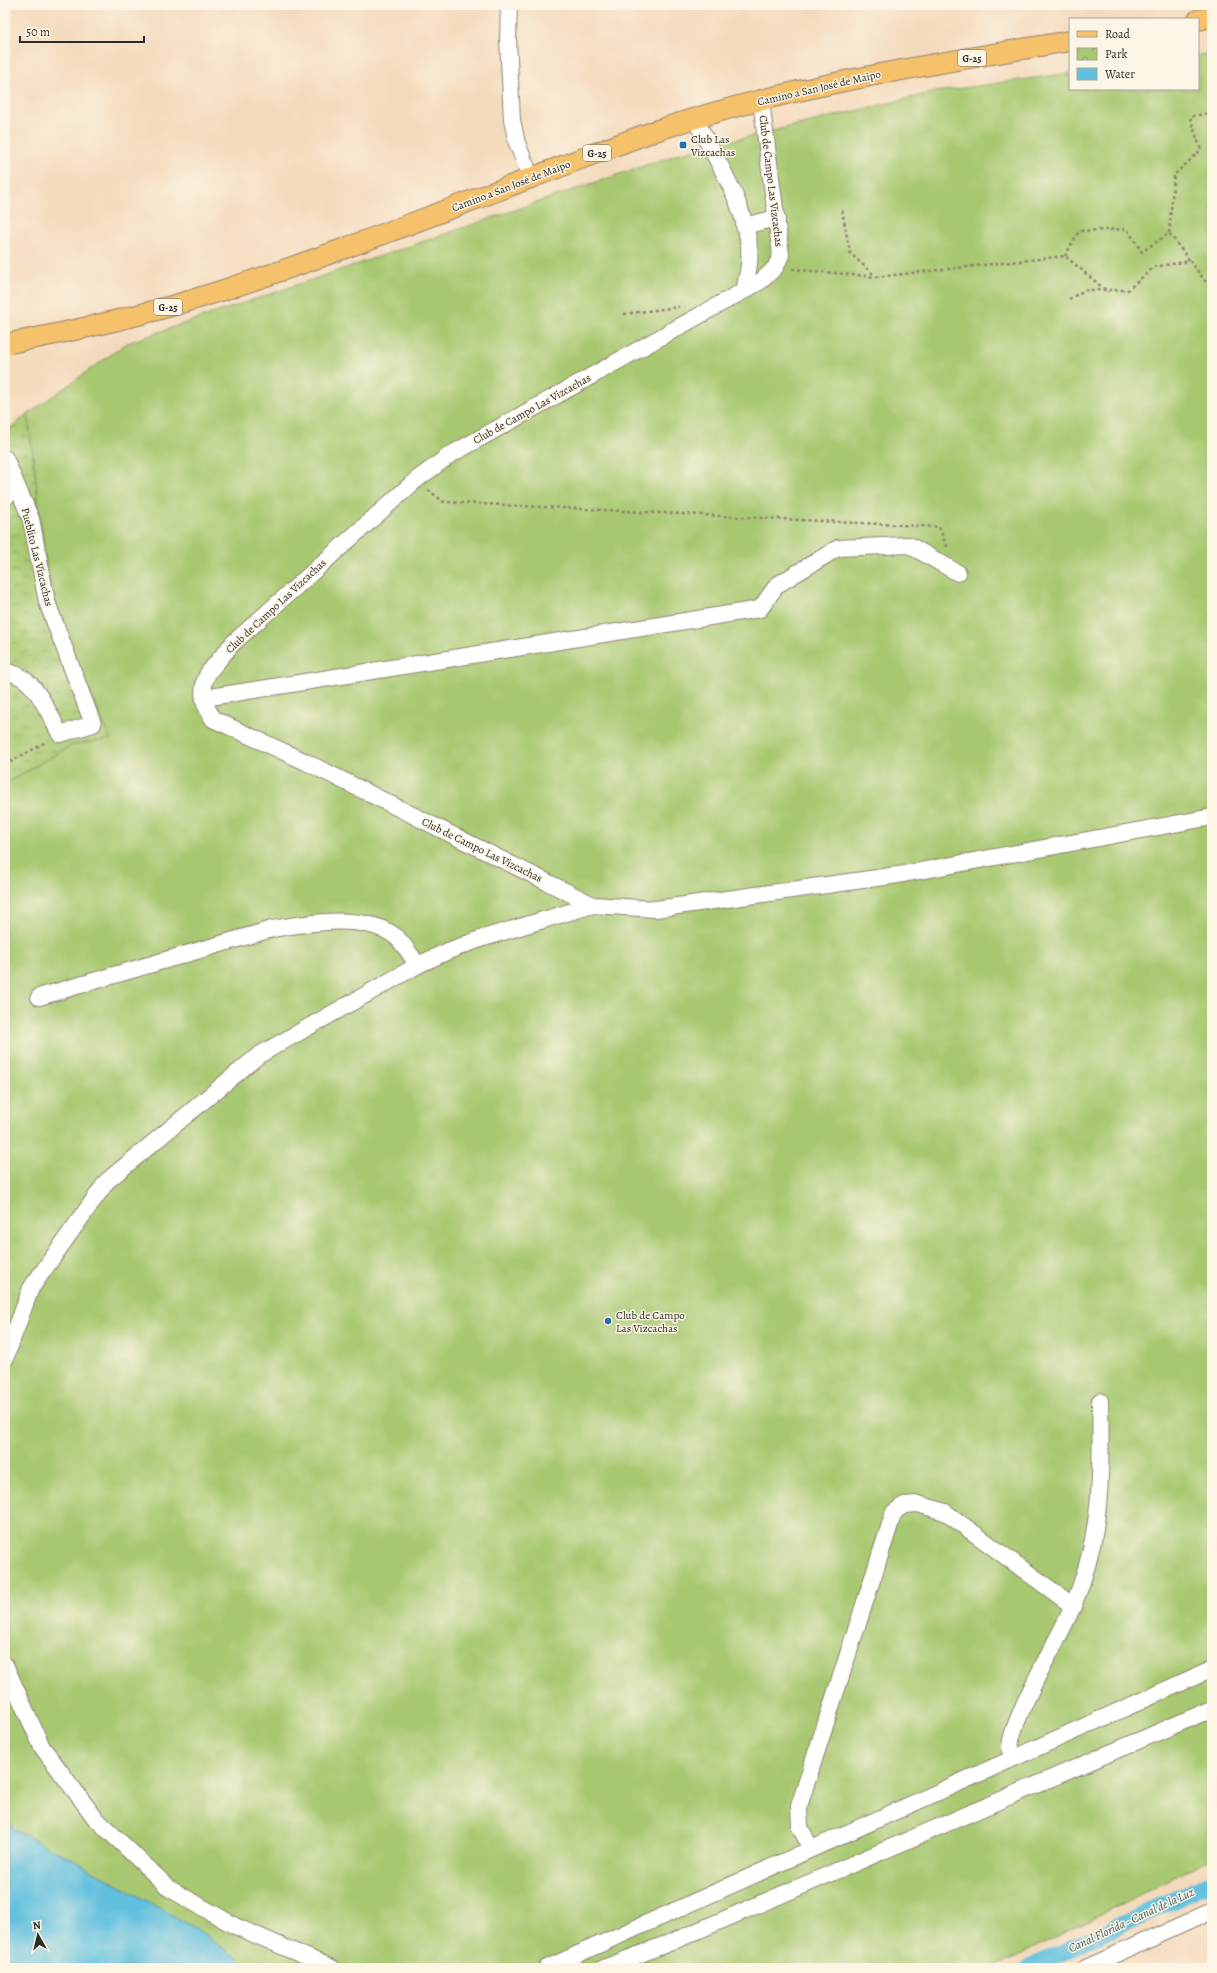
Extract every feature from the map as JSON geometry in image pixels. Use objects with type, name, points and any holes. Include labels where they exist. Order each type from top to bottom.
[{"type":"main road","points":[[1199,20],[1212,17]]},
{"type":"main road","name":"Camino a San José de Maipo","points":[[5,344],[105,324],[211,294],[327,255],[620,144],[695,119],[811,88],[874,75],[1069,41]]},
{"type":"lane","points":[[509,5],[508,39],[512,120],[517,143],[531,178]]},
{"type":"lane","name":"Club de Campo Las Vizcachas","points":[[592,904],[306,762],[226,726],[214,719],[204,698],[204,684],[208,673],[233,643],[416,480],[450,455],[744,291],[761,281],[775,268],[781,255],[761,101]]},
{"type":"lane","points":[[695,119],[726,177],[742,215],[749,263],[744,291]]},
{"type":"lane","points":[[744,226],[776,218]]},
{"type":"lane","name":"Pueblito Las Vizcachas","points":[[5,458],[30,519],[47,602],[93,724],[60,734]]},
{"type":"lane","points":[[5,498],[16,486]]},
{"type":"lane","points":[[204,698],[760,609],[777,586],[838,548],[909,545],[958,573]]},
{"type":"lane","points":[[5,672],[14,672],[34,687],[60,734]]},
{"type":"lane","points":[[5,1359],[31,1288],[107,1181],[259,1055],[418,965],[448,950],[592,904],[656,909],[898,875],[1212,816]]},
{"type":"lane","points":[[38,996],[272,929],[299,924],[337,922],[375,926],[396,937],[418,965]]},
{"type":"lane","points":[[1013,1758],[1009,1748],[1014,1727],[1036,1677],[1072,1606],[1091,1554],[1098,1512],[1102,1469],[1100,1400]]},
{"type":"lane","points":[[811,1849],[800,1827],[799,1806],[894,1512],[904,1505],[918,1504],[945,1512],[1072,1606]]},
{"type":"lane","points":[[5,1665],[42,1747],[95,1818],[170,1889],[235,1926],[332,1968]]},
{"type":"lane","points":[[547,1968],[1212,1668]]},
{"type":"lane","points":[[604,1968],[674,1941],[1212,1709]]},
{"type":"lane","points":[[1086,1968],[1212,1911]]},
{"type":"path","points":[[1212,112],[1190,117],[1201,150],[1174,175],[1169,233],[1212,290]]},
{"type":"path","points":[[842,210],[850,252],[876,277]]},
{"type":"path","points":[[1064,256],[1079,231],[1127,229],[1142,252],[1169,233]]},
{"type":"path","points":[[775,268],[876,277],[1064,256],[1108,292]]},
{"type":"path","points":[[1069,299],[1085,290],[1108,292],[1128,290],[1154,266],[1190,262]]},
{"type":"path","points":[[624,314],[686,306]]},
{"type":"path","points":[[416,480],[444,502],[938,527],[958,573]]},
{"type":"path","points":[[5,765],[60,734]]},
{"type":"green space","name":"Club de Campo Las Vizcachas","points":[[1212,53],[1212,1858],[1022,1954],[991,1968],[5,1968],[5,784],[72,745],[111,739],[78,667],[61,623],[47,572],[28,414],[127,343],[684,152],[935,92],[1069,73],[1069,90],[1199,90],[1199,55]]},
{"type":"green space","points":[[28,414],[47,572],[78,667],[111,739],[72,745],[5,784],[5,432]]},
{"type":"water","points":[[5,1809],[13,1829],[74,1860],[197,1929],[251,1968],[30,1968],[5,1956]]},
{"type":"waterway","name":"Canal Florida - Canal de la Luz","points":[[1029,1968],[1212,1882]]},
{"type":"place","name":"Club Las Vizcachas","points":[[683,145]]},
{"type":"place","name":"Club de Campo Las Vizcachas","points":[[608,1321]]}]
